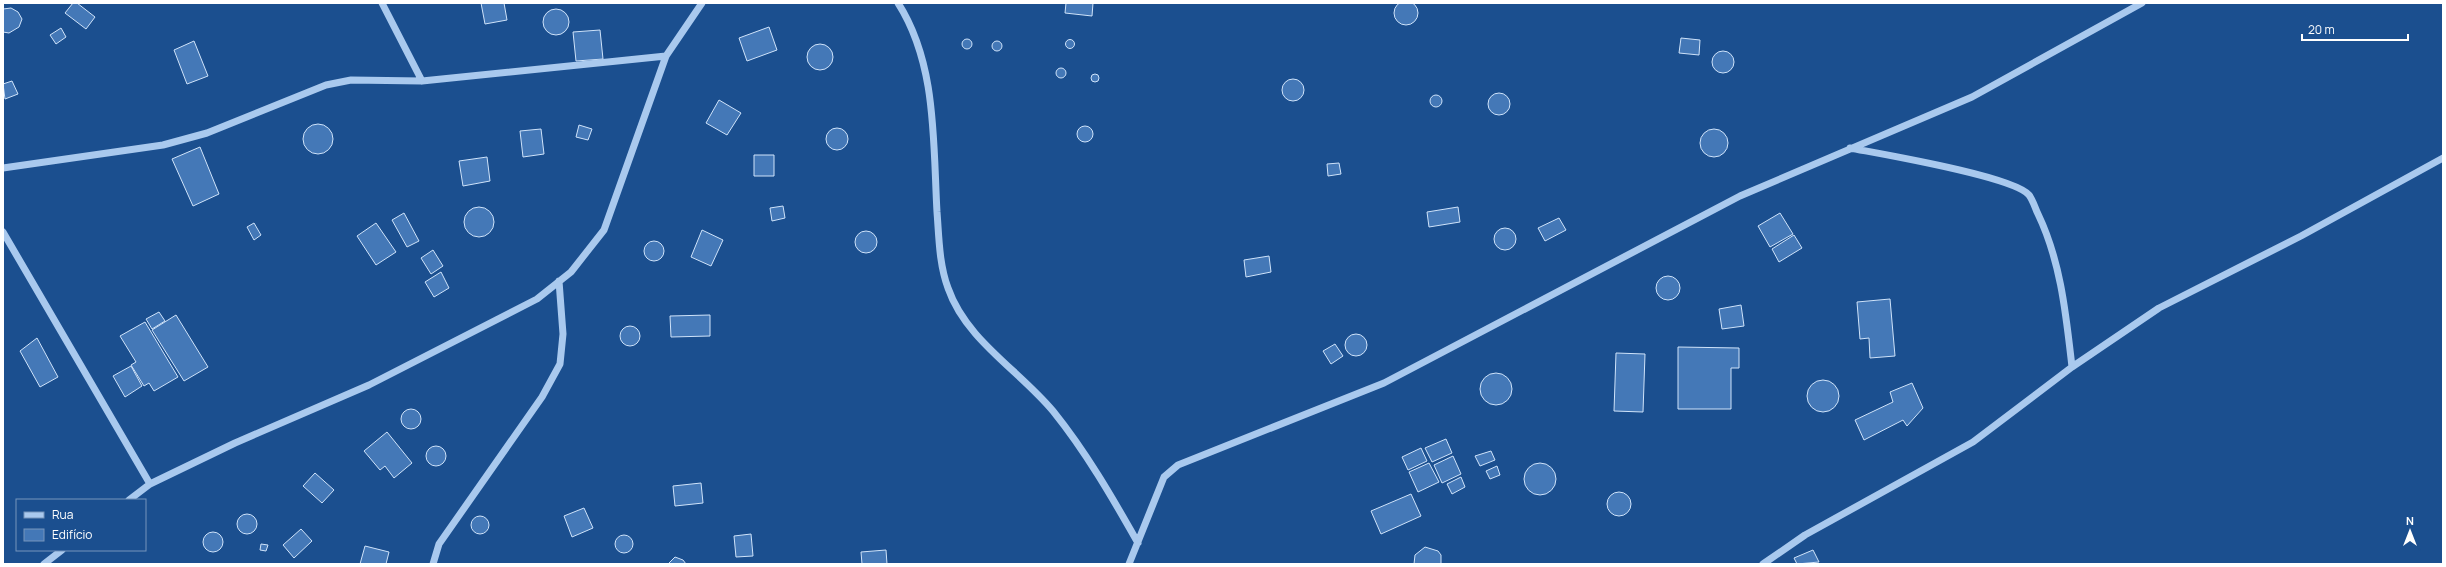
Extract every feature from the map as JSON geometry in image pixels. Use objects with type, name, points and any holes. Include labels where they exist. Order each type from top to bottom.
[{"type":"street","points":[[382,3],[422,81]]},
{"type":"street","points":[[130,499],[150,484],[235,443],[369,385],[537,299],[571,272],[604,230],[666,56],[702,3]]},
{"type":"street","points":[[898,3],[904,13],[926,70],[940,250],[948,288],[966,324],[1052,411],[1099,474],[1138,543]]},
{"type":"street","points":[[1129,564],[1164,477],[1178,465],[1384,382],[1740,196],[1972,97],[2142,3]]},
{"type":"street","points":[[3,168],[163,145],[207,133],[326,85],[351,80],[422,81],[666,56]]},
{"type":"street","points":[[1850,148],[1957,170],[2012,184],[2028,194],[2044,227],[2062,288],[2072,367]]},
{"type":"street","points":[[1762,564],[1805,536],[1973,442],[2072,367],[2159,308],[2301,236],[2443,158]]},
{"type":"street","points":[[3,232],[150,484]]},
{"type":"street","points":[[433,564],[439,544],[542,397],[560,364],[563,334],[559,281]]},
{"type":"street","points":[[44,564],[61,551]]},
{"type":"building","points":[[1406,1],[1411,2],[1417,8],[1417,18],[1411,24],[1406,25],[1401,24],[1395,18],[1394,13],[1395,8],[1401,2]]},
{"type":"building","points":[[73,3],[77,3],[95,17],[86,29],[65,13]]},
{"type":"building","points":[[481,3],[504,3],[507,20],[485,24]]},
{"type":"building","points":[[1066,3],[1093,3],[1092,16],[1065,13]]},
{"type":"building","points":[[11,8],[18,12],[22,19],[19,27],[9,33],[3,32],[3,9]]},
{"type":"building","points":[[556,9],[565,13],[569,22],[565,31],[556,35],[547,31],[543,22],[547,13]]},
{"type":"building","points":[[769,27],[777,50],[747,61],[739,38]]},
{"type":"building","points":[[61,28],[66,37],[56,44],[50,35]]},
{"type":"building","points":[[600,30],[603,59],[576,61],[573,32]]},
{"type":"building","points":[[1681,38],[1700,40],[1699,55],[1679,53]]},
{"type":"building","points":[[965,39],[969,39],[971,40],[971,48],[965,49],[962,46],[962,42]]},
{"type":"building","points":[[1070,39],[1075,44],[1070,49],[1065,44]]},
{"type":"building","points":[[194,41],[208,76],[187,84],[174,50]]},
{"type":"building","points":[[995,41],[999,41],[1001,42],[1001,50],[995,51],[992,48],[992,44]]},
{"type":"building","points":[[820,44],[829,48],[833,57],[829,66],[820,70],[811,66],[807,57],[811,48]]},
{"type":"building","points":[[1723,51],[1727,52],[1733,58],[1733,66],[1727,72],[1723,73],[1719,72],[1713,66],[1712,62],[1713,58],[1719,52]]},
{"type":"building","points":[[1059,68],[1063,68],[1065,69],[1065,77],[1059,78],[1056,75],[1056,71]]},
{"type":"building","points":[[1093,74],[1097,74],[1099,78],[1097,82],[1093,82],[1091,80],[1091,76]]},
{"type":"building","points":[[1293,79],[1301,82],[1304,90],[1301,98],[1293,101],[1285,98],[1282,90],[1285,82]]},
{"type":"building","points":[[12,81],[18,94],[5,99],[3,84]]},
{"type":"building","points":[[1499,93],[1507,96],[1510,104],[1507,112],[1499,115],[1491,112],[1488,104],[1491,96]]},
{"type":"building","points":[[1434,95],[1438,95],[1442,101],[1438,107],[1434,107],[1430,103],[1430,99]]},
{"type":"building","points":[[719,100],[741,113],[727,135],[706,123]]},
{"type":"building","points":[[318,124],[324,125],[332,133],[332,145],[324,153],[318,154],[312,153],[304,145],[303,139],[304,133],[312,125]]},
{"type":"building","points":[[579,125],[592,129],[588,140],[576,137]]},
{"type":"building","points":[[1085,126],[1091,128],[1093,134],[1091,140],[1085,142],[1079,140],[1077,134],[1079,128]]},
{"type":"building","points":[[833,128],[841,128],[848,135],[848,143],[841,150],[833,150],[826,143],[826,135]]},
{"type":"building","points":[[541,129],[544,154],[523,157],[520,131]]},
{"type":"building","points":[[1714,129],[1724,133],[1728,143],[1724,153],[1714,157],[1704,153],[1700,143],[1704,133]]},
{"type":"building","points":[[200,147],[219,194],[193,206],[172,159]]},
{"type":"building","points":[[754,155],[774,155],[774,176],[754,176]]},
{"type":"building","points":[[487,157],[490,181],[463,186],[459,161]]},
{"type":"building","points":[[1339,163],[1341,174],[1328,176],[1327,164]]},
{"type":"building","points":[[783,206],[785,218],[772,221],[770,208]]},
{"type":"building","points":[[479,207],[485,208],[493,216],[493,228],[485,236],[479,237],[473,236],[465,228],[464,222],[465,216],[473,208]]},
{"type":"building","points":[[1458,207],[1460,222],[1429,227],[1427,212]]},
{"type":"building","points":[[404,213],[419,241],[407,247],[392,220]]},
{"type":"building","points":[[1780,213],[1793,234],[1770,247],[1758,226]]},
{"type":"building","points":[[1559,218],[1566,230],[1545,241],[1538,228]]},
{"type":"building","points":[[254,223],[261,235],[254,240],[247,227]]},
{"type":"building","points":[[376,223],[396,252],[376,265],[357,236]]},
{"type":"building","points":[[1505,228],[1513,231],[1516,239],[1513,247],[1505,250],[1497,247],[1494,239],[1497,231]]},
{"type":"building","points":[[702,230],[723,240],[711,266],[691,257]]},
{"type":"building","points":[[866,231],[874,234],[877,242],[874,250],[866,253],[858,250],[855,242],[858,234]]},
{"type":"building","points":[[1794,235],[1802,248],[1779,262],[1772,249]]},
{"type":"building","points":[[654,241],[661,244],[664,251],[661,258],[654,261],[647,258],[644,251],[647,244]]},
{"type":"building","points":[[433,250],[443,266],[431,274],[421,258]]},
{"type":"building","points":[[1269,256],[1271,272],[1246,277],[1244,260]]},
{"type":"building","points":[[441,272],[449,288],[434,297],[425,282]]},
{"type":"building","points":[[1668,276],[1673,277],[1679,283],[1679,293],[1673,299],[1668,300],[1663,299],[1657,293],[1656,288],[1657,283],[1663,277]]},
{"type":"building","points":[[1890,299],[1895,356],[1870,358],[1869,338],[1860,339],[1857,302]]},
{"type":"building","points":[[1741,305],[1744,326],[1722,329],[1719,309]]},
{"type":"building","points":[[159,312],[165,321],[152,329],[146,319]]},
{"type":"building","points":[[176,315],[208,367],[184,381],[152,330]]},
{"type":"building","points":[[710,315],[710,336],[671,337],[670,316]]},
{"type":"building","points":[[145,322],[178,377],[154,391],[149,383],[144,386],[131,365],[136,362],[120,336]]},
{"type":"building","points":[[630,326],[637,329],[640,336],[637,343],[630,346],[623,343],[620,336],[623,329]]},
{"type":"building","points":[[1352,334],[1360,334],[1367,341],[1367,349],[1360,356],[1352,356],[1345,349],[1345,341]]},
{"type":"building","points":[[37,338],[58,377],[40,387],[20,351]]},
{"type":"building","points":[[1335,344],[1343,356],[1331,364],[1323,351]]},
{"type":"building","points":[[1678,347],[1739,348],[1739,368],[1731,368],[1731,409],[1678,409]]},
{"type":"building","points":[[1616,353],[1645,354],[1643,412],[1614,411]]},
{"type":"building","points":[[131,366],[142,386],[125,397],[113,376]]},
{"type":"building","points":[[1493,373],[1499,373],[1508,377],[1512,389],[1508,401],[1499,405],[1493,405],[1484,401],[1480,392],[1480,386],[1484,377]]},
{"type":"building","points":[[1823,380],[1829,381],[1836,387],[1839,396],[1838,402],[1832,409],[1823,412],[1817,411],[1810,405],[1807,396],[1808,390],[1814,383]]},
{"type":"building","points":[[1912,383],[1923,408],[1907,426],[1903,420],[1864,440],[1855,420],[1893,402],[1890,392]]},
{"type":"building","points":[[411,409],[418,412],[421,419],[418,426],[411,429],[404,426],[401,419],[404,412]]},
{"type":"building","points":[[387,432],[412,463],[394,478],[385,466],[380,470],[364,451]]},
{"type":"building","points":[[1446,439],[1452,453],[1432,462],[1425,448]]},
{"type":"building","points":[[436,446],[443,449],[446,456],[443,463],[436,466],[429,463],[426,456],[429,449]]},
{"type":"building","points":[[1421,448],[1427,461],[1408,470],[1402,457]]},
{"type":"building","points":[[1491,451],[1495,460],[1480,466],[1475,456]]},
{"type":"building","points":[[1453,456],[1461,474],[1442,483],[1434,465]]},
{"type":"building","points":[[1429,463],[1439,482],[1418,492],[1409,472]]},
{"type":"building","points":[[1537,463],[1543,463],[1552,467],[1556,479],[1552,491],[1543,495],[1537,495],[1528,491],[1524,482],[1524,476],[1528,467]]},
{"type":"building","points":[[1497,466],[1500,475],[1490,479],[1486,471]]},
{"type":"building","points":[[315,473],[334,490],[322,503],[303,486]]},
{"type":"building","points":[[1461,477],[1465,487],[1452,494],[1447,484]]},
{"type":"building","points":[[701,483],[703,503],[675,506],[673,486]]},
{"type":"building","points":[[1614,492],[1624,492],[1631,499],[1631,509],[1624,516],[1614,516],[1607,509],[1607,499]]},
{"type":"building","points":[[1411,494],[1421,516],[1381,534],[1371,511]]},
{"type":"building","points":[[584,508],[593,528],[572,537],[564,516]]},
{"type":"building","points":[[247,514],[254,517],[257,524],[254,531],[247,534],[240,531],[237,524],[240,517]]},
{"type":"building","points":[[476,516],[484,516],[489,521],[487,532],[484,534],[476,534],[471,529],[471,521]]},
{"type":"building","points":[[301,529],[312,541],[294,558],[283,545]]},
{"type":"building","points":[[213,532],[220,535],[223,542],[220,549],[213,552],[206,549],[203,542],[206,535]]},
{"type":"building","points":[[751,534],[753,556],[736,557],[734,536]]},
{"type":"building","points":[[620,535],[628,535],[633,540],[631,551],[628,553],[620,553],[615,548],[615,540]]},
{"type":"building","points":[[261,544],[268,545],[266,551],[260,550]]},
{"type":"building","points":[[365,546],[389,552],[386,564],[360,564]]},
{"type":"building","points":[[1425,547],[1438,551],[1441,555],[1441,564],[1414,564],[1415,555]]},
{"type":"building","points":[[886,550],[887,564],[862,564],[861,552]]},
{"type":"building","points":[[1813,550],[1819,562],[1797,564],[1794,558]]},
{"type":"building","points":[[675,557],[683,560],[686,564],[668,564]]}]
